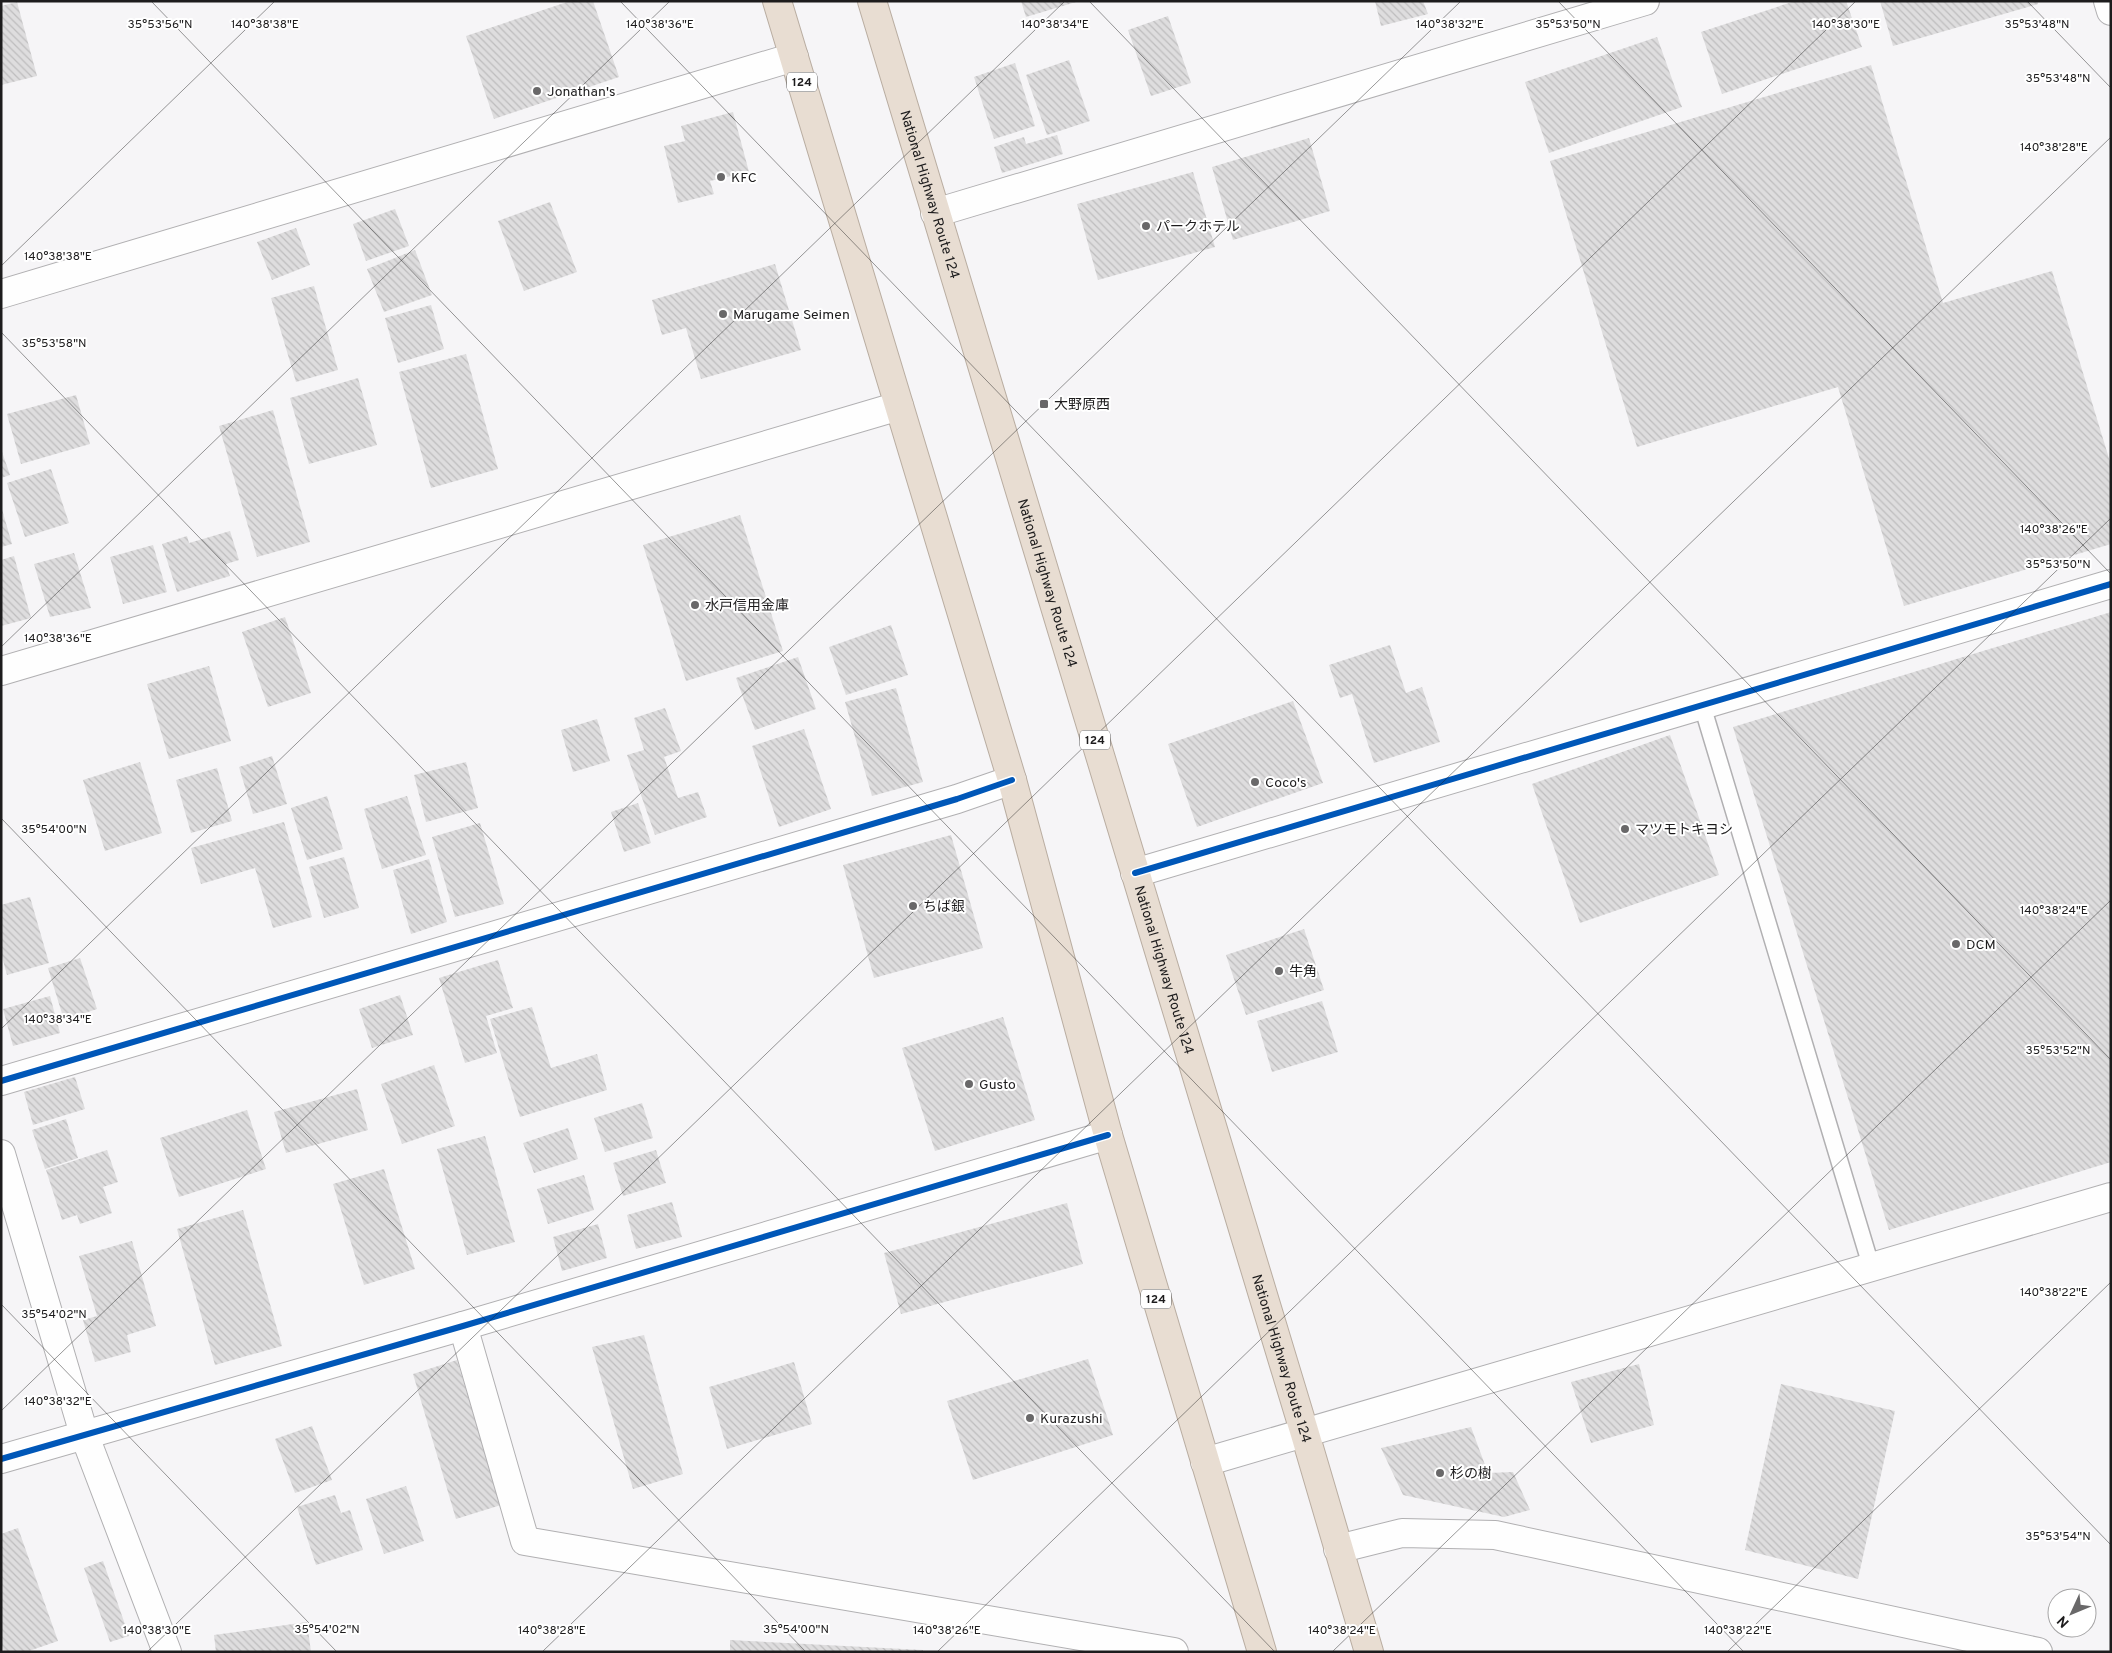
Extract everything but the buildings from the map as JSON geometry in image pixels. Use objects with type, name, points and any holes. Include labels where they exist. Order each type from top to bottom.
[{"type":"highway","name":"124","points":[[777,1],[1012,780],[1108,1135],[1262,1652]]},
{"type":"highway","name":"National Highway Route 124","points":[[872,1],[1305,1434],[1369,1652]]},
{"type":"street","points":[[935,213],[1645,1]]},
{"type":"street","points":[[2108,1],[2111,11]]},
{"type":"street","points":[[1,294],[794,57]]},
{"type":"street","points":[[1,672],[899,406]]},
{"type":"street","points":[[1135,873],[2111,584]]},
{"type":"street","points":[[1,1081],[948,802],[1012,780]]},
{"type":"street","points":[[1,1459],[463,1326],[1108,1135]]},
{"type":"street","points":[[1,1154],[84,1434],[167,1652]]},
{"type":"street","points":[[1205,1462],[2111,1196]]},
{"type":"street","points":[[463,1326],[525,1541],[1174,1652]]},
{"type":"street","points":[[1338,1549],[1402,1533],[1495,1535],[2038,1652]]},
{"type":"lane","points":[[1702,705],[1871,1266]]},
{"type":"cycle path","points":[[1135,873],[2111,584]]},
{"type":"cycle path","points":[[1,1081],[957,799],[1012,780]]},
{"type":"cycle path","points":[[1,1459],[463,1326],[1108,1135]]},
{"type":"place","name":"Jonathan's","points":[[537,91]]},
{"type":"place","name":"KFC","points":[[721,177]]},
{"type":"place","name":"パークホテル","points":[[1146,226]]},
{"type":"place","name":"Marugame Seimen","points":[[723,314]]},
{"type":"place","name":"大野原西","points":[[1044,404]]},
{"type":"place","name":"水戸信用金庫","points":[[695,605]]},
{"type":"place","name":"Coco's","points":[[1255,782]]},
{"type":"place","name":"マツモトキヨシ","points":[[1625,829]]},
{"type":"place","name":"ちば銀","points":[[913,906]]},
{"type":"place","name":"DCM","points":[[1956,944]]},
{"type":"place","name":"牛角","points":[[1279,971]]},
{"type":"place","name":"Gusto","points":[[969,1084]]},
{"type":"place","name":"Kurazushi","points":[[1030,1418]]},
{"type":"place","name":"杉の樹","points":[[1440,1473]]}]
